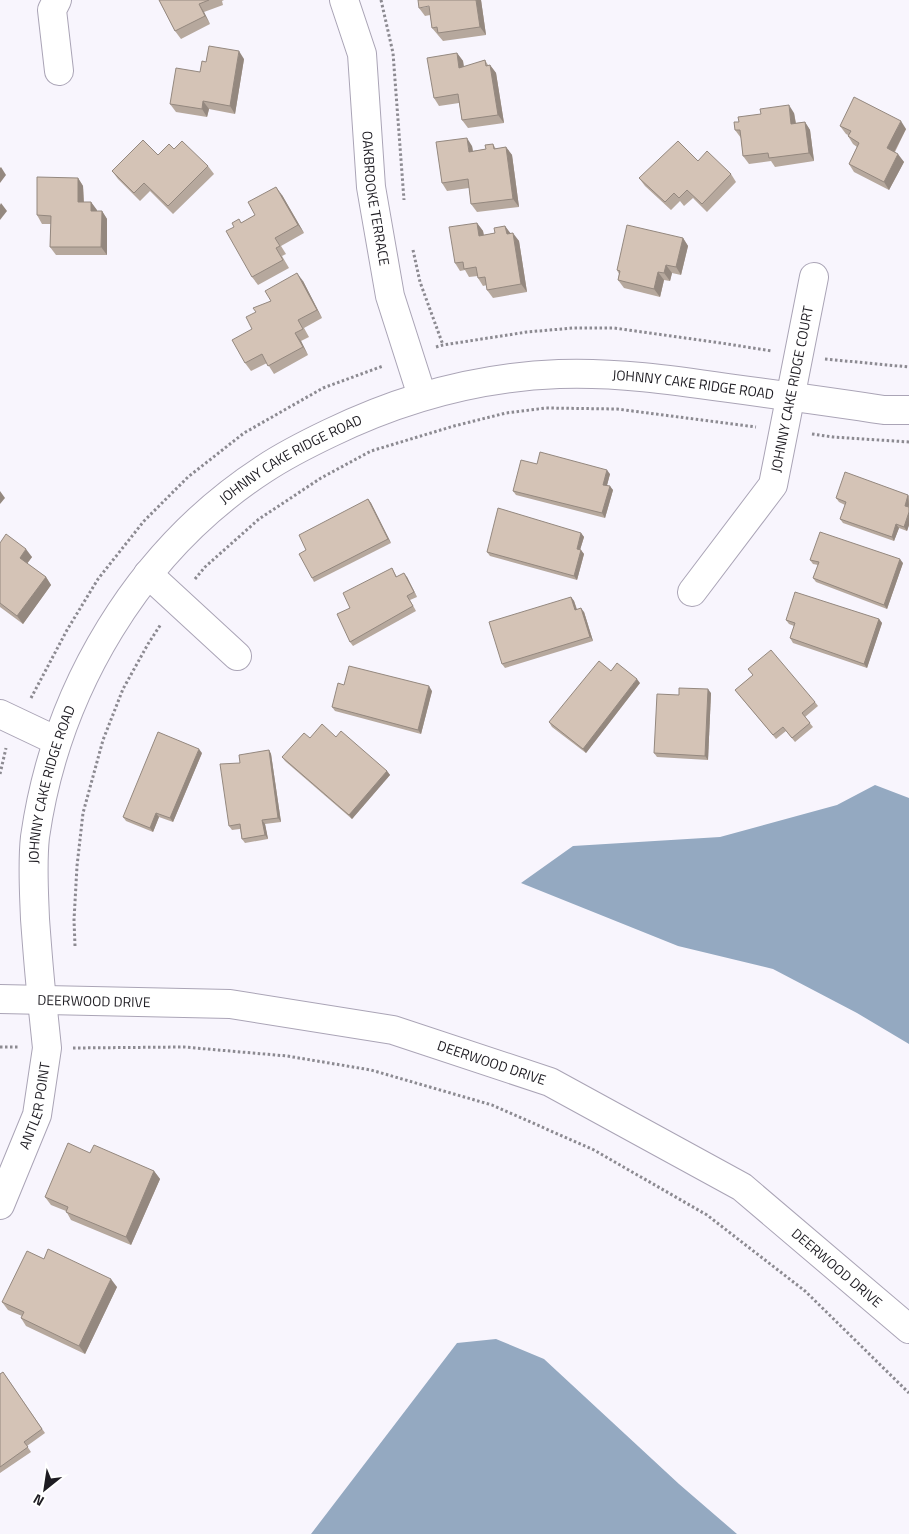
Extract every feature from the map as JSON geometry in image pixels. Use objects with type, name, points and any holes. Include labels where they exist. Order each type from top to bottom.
[{"type":"street","points":[[57,0],[52,10],[59,71]]},
{"type":"street","name":"OAKBROOKE TERRACE","points":[[344,0],[362,54],[371,187],[390,296],[422,396]]},
{"type":"street","name":"JOHNNY CAKE RIDGE COURT","points":[[692,592],[773,485],[814,277]]},
{"type":"street","name":"JOHNNY CAKE RIDGE ROAD","points":[[42,1000],[37,954],[33,865],[35,839],[47,776],[57,741],[77,690],[92,658],[120,612],[148,574],[211,509],[261,470],[309,443],[354,421],[402,402],[450,389],[508,379],[558,374],[608,374],[658,378],[884,410],[909,410]]},
{"type":"street","points":[[148,574],[237,656]]},
{"type":"street","points":[[8,718],[57,741]]},
{"type":"street","name":"DEERWOOD DRIVE","points":[[0,999],[230,1004],[392,1030],[550,1082],[742,1187],[909,1329]]},
{"type":"street","name":"ANTLER POINT","points":[[0,1205],[37,1115],[47,1048],[42,1000]]},
{"type":"path","points":[[381,0],[393,53],[405,209]]},
{"type":"path","points":[[412,246],[420,282],[443,345]]},
{"type":"path","points":[[0,774],[6,748],[8,718],[67,630],[98,579],[144,521],[188,477],[244,433],[323,388],[443,345],[527,332],[573,328],[614,328],[798,356],[909,367]]},
{"type":"path","points":[[75,946],[74,920],[77,866],[83,813],[103,740],[122,689],[148,644],[177,601],[205,567],[259,519],[321,478],[371,451],[454,426],[506,413],[546,408],[617,409],[833,437],[909,442]]},
{"type":"path","points":[[0,1046],[47,1048],[184,1047],[287,1056],[371,1070],[492,1105],[594,1150],[707,1215],[806,1291],[909,1392]]},
{"type":"water","points":[[875,785],[909,798],[909,1044],[857,1013],[773,969],[678,946],[521,883],[573,846],[720,837],[837,805]]},
{"type":"water","points":[[496,1339],[544,1359],[679,1484],[737,1534],[311,1534],[457,1343]]},
{"type":"building","points":[[159,0],[209,0],[199,4],[205,16],[175,31]]},
{"type":"building","points":[[418,0],[476,0],[480,27],[438,33],[437,27],[432,28],[429,6],[419,8]]},
{"type":"building","points":[[209,46],[239,51],[230,106],[203,101],[202,109],[170,104],[176,68],[200,72],[202,61],[206,62]]},
{"type":"building","points":[[457,53],[459,68],[485,60],[486,66],[490,65],[498,115],[462,120],[458,94],[434,98],[427,58]]},
{"type":"building","points":[[854,97],[901,121],[887,148],[898,154],[884,182],[849,164],[859,143],[848,136],[851,131],[840,126]]},
{"type":"building","points":[[789,105],[791,124],[805,122],[809,153],[769,158],[768,153],[743,156],[740,130],[735,130],[734,122],[739,122],[738,117],[761,114],[760,109]]},
{"type":"building","points":[[467,138],[469,152],[486,149],[485,145],[493,144],[494,149],[506,147],[513,199],[471,204],[468,179],[442,183],[436,142]]},
{"type":"building","points":[[143,140],[158,155],[169,144],[174,149],[182,141],[208,166],[168,206],[144,183],[134,193],[112,171]]},
{"type":"building","points":[[678,141],[698,161],[707,151],[731,174],[702,204],[687,190],[679,198],[674,193],[665,202],[639,178]]},
{"type":"building","points":[[37,177],[78,178],[78,202],[91,202],[91,211],[102,211],[101,247],[50,247],[51,216],[37,215]]},
{"type":"building","points":[[276,187],[298,225],[275,238],[280,246],[276,248],[283,260],[252,277],[226,231],[234,227],[232,223],[239,219],[241,223],[255,215],[248,202]]},
{"type":"building","points":[[477,223],[479,236],[495,233],[494,228],[505,226],[507,234],[513,233],[521,284],[487,290],[485,277],[478,278],[476,267],[464,269],[463,262],[455,263],[449,227]]},
{"type":"building","points":[[627,225],[683,238],[676,267],[666,265],[664,273],[658,272],[654,289],[618,280],[620,271],[617,270]]},
{"type":"building","points":[[297,273],[317,310],[298,320],[303,329],[295,333],[303,347],[268,366],[262,354],[245,363],[232,340],[252,329],[246,317],[256,312],[253,308],[271,301],[265,291]]},
{"type":"building","points":[[540,452],[607,470],[603,485],[610,486],[602,513],[513,491],[521,460],[537,464]]},
{"type":"building","points":[[845,472],[908,495],[905,506],[909,507],[909,512],[904,527],[896,524],[892,537],[840,519],[846,502],[836,498]]},
{"type":"building","points":[[368,499],[388,539],[312,578],[299,554],[306,550],[299,535]]},
{"type":"building","points":[[498,508],[581,533],[577,549],[581,550],[574,576],[487,552]]},
{"type":"building","points":[[820,532],[900,559],[884,605],[813,578],[819,562],[810,560]]},
{"type":"building","points":[[6,534],[26,549],[20,558],[46,577],[17,616],[0,603],[0,543]]},
{"type":"building","points":[[392,568],[396,577],[404,573],[414,592],[407,596],[413,606],[350,642],[337,614],[350,608],[343,593]]},
{"type":"building","points":[[795,592],[879,619],[864,664],[790,638],[795,623],[786,620]]},
{"type":"building","points":[[571,597],[575,610],[581,608],[590,637],[502,664],[489,622]]},
{"type":"building","points":[[771,650],[815,702],[802,713],[810,723],[792,738],[783,727],[773,735],[735,690],[753,675],[748,669]]},
{"type":"building","points":[[599,661],[611,671],[617,663],[637,679],[583,749],[549,722]]},
{"type":"building","points":[[349,666],[429,686],[418,730],[332,707],[338,683],[344,685]]},
{"type":"building","points":[[679,688],[708,689],[705,756],[654,753],[657,694],[679,695]]},
{"type":"building","points":[[322,724],[336,737],[341,731],[387,771],[349,815],[282,757],[304,733],[310,738]]},
{"type":"building","points":[[158,732],[199,749],[170,818],[156,813],[150,828],[123,817]]},
{"type":"building","points":[[269,750],[278,818],[262,820],[265,835],[242,839],[240,824],[229,826],[220,764],[240,763],[239,755]]},
{"type":"building","points":[[68,1143],[90,1153],[94,1145],[154,1171],[126,1237],[66,1212],[68,1207],[45,1197]]},
{"type":"building","points":[[48,1249],[111,1279],[79,1346],[21,1318],[24,1312],[2,1302],[27,1251],[44,1259]]},
{"type":"building","points":[[3,1372],[42,1429],[24,1442],[28,1447],[0,1467],[0,1374]]}]
